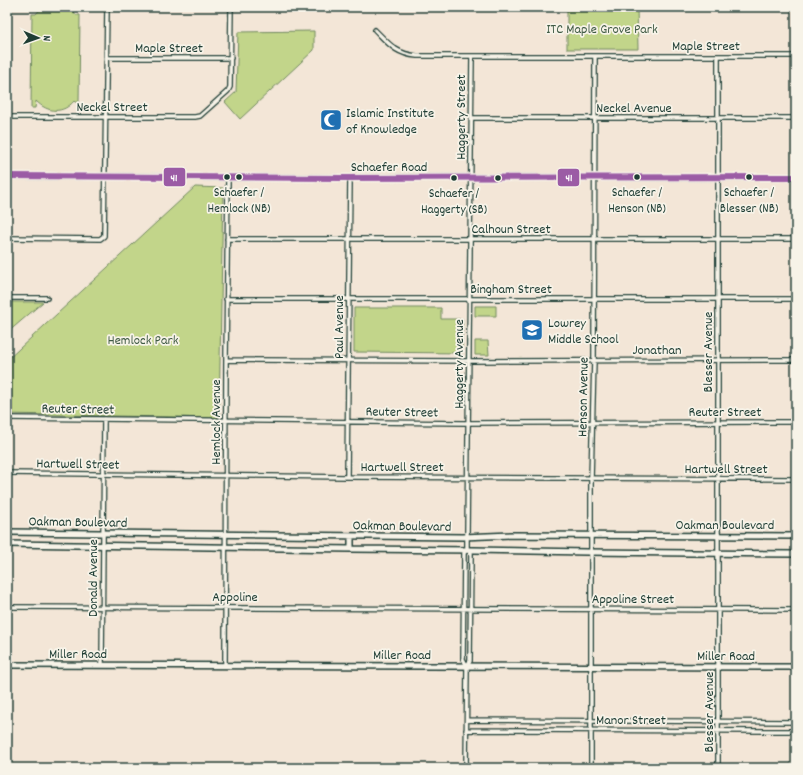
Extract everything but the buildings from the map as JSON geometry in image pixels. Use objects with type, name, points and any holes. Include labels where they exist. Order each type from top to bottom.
[{"type":"street","points":[[7,238],[100,239],[103,238],[105,234],[107,7]]},
{"type":"street","points":[[231,58],[232,7]]},
{"type":"street","name":"Maple Street","points":[[375,30],[392,47],[405,54],[418,56],[796,56]]},
{"type":"street","name":"Haggerty Street","points":[[471,178],[472,56]]},
{"type":"street","name":"Henson Avenue","points":[[591,722],[591,479],[594,360],[595,56]]},
{"type":"street","name":"Blesser Avenue","points":[[718,56],[718,768]]},
{"type":"street","name":"Maple Street","points":[[106,58],[231,58]]},
{"type":"street","name":"Neckel Street","points":[[7,117],[195,117],[202,115],[228,91],[230,87],[231,58]]},
{"type":"street","name":"Neckel Avenue","points":[[471,118],[796,118]]},
{"type":"street","name":"Schaefer Road","points":[[7,176],[228,178],[796,177]]},
{"type":"street","name":"Hemlock Avenue","points":[[225,665],[226,299],[228,178]]},
{"type":"street","name":"Paul Avenue","points":[[347,477],[350,178]]},
{"type":"street","name":"Haggerty Avenue","points":[[467,720],[467,666],[464,659],[464,553],[467,550],[471,178]]},
{"type":"street","name":"Calhoun Street","points":[[227,239],[796,239]]},
{"type":"street","points":[[7,298],[47,298]]},
{"type":"street","name":"Bingham Street","points":[[226,299],[796,299]]},
{"type":"street","name":"Jonathan","points":[[226,360],[796,360]]},
{"type":"street","name":"Reuter Street","points":[[7,418],[469,422],[796,422]]},
{"type":"street","name":"Donald Avenue","points":[[102,665],[104,419]]},
{"type":"street","name":"Hartwell Street","points":[[7,473],[591,479],[796,479]]},
{"type":"street","name":"Oakman Boulevard","points":[[7,532],[467,537],[511,535],[796,536]]},
{"type":"street","points":[[350,549],[351,536]]},
{"type":"street","name":"Oakman Boulevard","points":[[7,544],[796,554]]},
{"type":"street","name":"Haggerty Avenue","points":[[467,550],[471,553],[470,660],[467,666]]},
{"type":"street","points":[[464,581],[471,581]]},
{"type":"street","name":"Appoline","points":[[7,607],[471,608]]},
{"type":"street","name":"Appoline Street","points":[[471,608],[796,610]]},
{"type":"street","points":[[464,640],[470,640]]},
{"type":"street","name":"Miller Road","points":[[7,665],[796,667]]},
{"type":"street","points":[[466,768],[467,720]]},
{"type":"street","name":"Manor Street","points":[[467,720],[591,722],[796,722]]},
{"type":"street","points":[[591,722],[591,768]]},
{"type":"street","name":"Manor Street","points":[[466,730],[796,731]]},
{"type":"green space","points":[[42,7],[69,7],[76,15],[80,15],[79,102],[74,101],[70,105],[60,110],[50,110],[36,101],[35,108],[31,108],[32,14],[36,14]]},
{"type":"green space","name":"ITC Maple Grove Park","points":[[567,7],[637,7],[638,49],[567,49]]},
{"type":"green space","points":[[314,31],[314,50],[240,119],[225,102],[236,92],[238,32]]},
{"type":"green space","name":"Hemlock Park","points":[[195,187],[223,188],[219,418],[7,414],[7,360]]},
{"type":"green space","points":[[7,302],[43,302],[7,333]]},
{"type":"green space","points":[[475,306],[496,306],[496,316],[475,316]]},
{"type":"green space","points":[[354,308],[441,308],[441,319],[463,319],[462,353],[354,352]]},
{"type":"green space","points":[[475,341],[488,341],[489,355],[475,355]]},
{"type":"transit line","name":"41","points":[[7,176],[343,178],[796,177]]},
{"type":"place","name":"Islamic Institute of Knowledge","points":[[331,120]]},
{"type":"place","name":"Schaefer / Hemlock (NB)","points":[[239,177]]},
{"type":"place","name":"Schaefer / Henson (NB)","points":[[637,177]]},
{"type":"place","name":"Schaefer / Blesser (NB)","points":[[749,177]]},
{"type":"place","name":"Schaefer / Haggerty (SB)","points":[[454,178]]},
{"type":"place","name":"Lowrey Middle School","points":[[532,330]]}]
